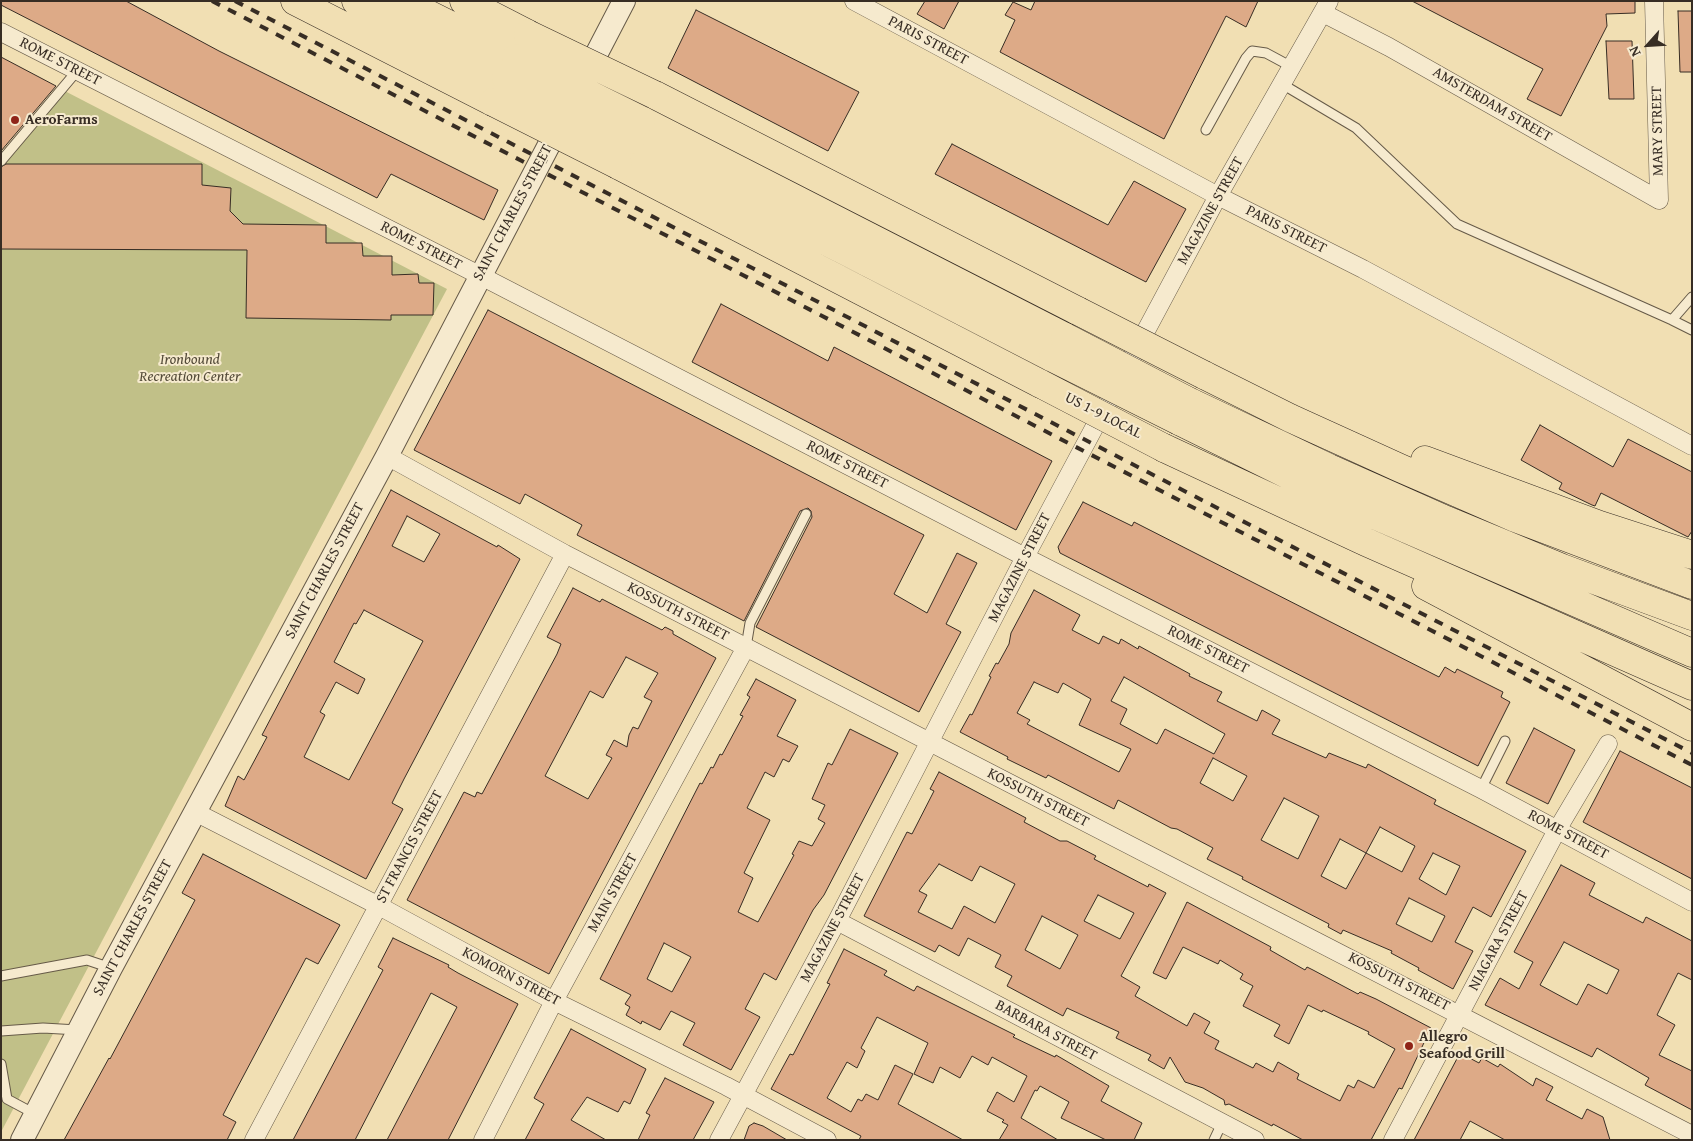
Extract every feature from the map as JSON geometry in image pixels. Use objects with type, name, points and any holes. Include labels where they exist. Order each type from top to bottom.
[{"type":"highway","name":"US 1-9 LOCAL","points":[[295,1],[1164,448],[1366,542]]},
{"type":"highway","points":[[356,1],[511,68],[636,130],[1184,412],[1344,502],[1692,653]]},
{"type":"highway","points":[[402,1],[511,68]]},
{"type":"highway","points":[[464,1],[655,95],[1298,422],[1483,504],[1692,585]]},
{"type":"highway","points":[[1245,395],[1340,425],[1503,490],[1692,555]]},
{"type":"highway","points":[[1184,412],[1329,468],[1446,520],[1562,568],[1692,616]]},
{"type":"highway","points":[[1366,542],[1692,686]]},
{"type":"highway","points":[[1366,542],[1417,582],[1692,727]]},
{"type":"street","name":"SAINT CHARLES STREET","points":[[22,1140],[111,968],[387,456],[479,275],[624,1]]},
{"type":"street","name":"PARIS STREET","points":[[854,1],[1218,196],[1363,269],[1692,446]]},
{"type":"street","name":"MARY STREET","points":[[1654,1],[1659,200]]},
{"type":"street","name":"MAGAZINE STREET","points":[[719,1140],[837,921],[1025,557],[1218,196],[1326,7]]},
{"type":"street","name":"AMSTERDAM STREET","points":[[1326,7],[1389,47],[1659,200]]},
{"type":"street","name":"ROME STREET","points":[[1,32],[479,275],[1025,557],[1481,788],[1692,902]]},
{"type":"street","name":"KOSSUTH STREET","points":[[387,456],[565,554],[1692,1135]]},
{"type":"street","name":"ST FRANCIS STREET","points":[[254,1140],[565,554]]},
{"type":"street","name":"MAIN STREET","points":[[483,1140],[554,1001],[746,647]]},
{"type":"street","name":"NIAGARA STREET","points":[[1393,1140],[1557,830],[1608,744]]},
{"type":"street","name":"KOMORN STREET","points":[[195,812],[378,906],[554,1001],[827,1140]]},
{"type":"street","name":"BARBARA STREET","points":[[837,921],[1255,1140]]},
{"type":"lane","points":[[1206,130],[1246,58],[1252,51],[1266,53],[1292,67]]},
{"type":"lane","points":[[1,161],[77,71]]},
{"type":"lane","points":[[1282,84],[1356,128],[1457,224],[1692,330]]},
{"type":"lane","points":[[1672,320],[1692,297]]},
{"type":"lane","points":[[746,647],[750,623],[806,514]]},
{"type":"lane","points":[[1481,788],[1505,741]]},
{"type":"lane","points":[[1,976],[87,960],[111,968]]},
{"type":"lane","points":[[1,1031],[43,1028],[79,1030]]},
{"type":"lane","points":[[1,1064],[7,1099],[35,1114]]},
{"type":"lane","points":[[1214,1140],[1222,1123]]},
{"type":"green space","name":"Ironbound Recreation Center","points":[[59,88],[447,289],[1,1132],[1,157]]},
{"type":"building","points":[[1,1],[126,1],[219,51],[498,190],[484,220],[391,174],[377,198],[1,5]]},
{"type":"building","points":[[925,1],[959,1],[944,29],[917,14]]},
{"type":"building","points":[[1035,1],[1258,1],[1246,27],[1226,16],[1164,139],[1000,52],[1015,20],[1005,15],[1013,2],[1031,10]]},
{"type":"building","points":[[1412,1],[1635,1],[1635,13],[1606,14],[1607,26],[1561,116],[1527,99],[1543,69]]},
{"type":"building","points":[[696,10],[859,92],[828,151],[668,68]]},
{"type":"building","points":[[1678,11],[1692,11],[1692,72],[1680,72]]},
{"type":"building","points":[[1606,41],[1632,41],[1634,99],[1609,99]]},
{"type":"building","name":"AeroFarms","points":[[1,57],[56,86],[1,151]]},
{"type":"building","points":[[952,144],[1108,225],[1134,181],[1186,209],[1146,282],[935,174]]},
{"type":"building","points":[[6,164],[202,164],[202,185],[231,188],[230,211],[243,224],[326,225],[326,243],[362,243],[363,256],[392,256],[392,275],[418,274],[419,283],[434,283],[433,315],[391,315],[391,320],[246,318],[247,250],[1,249],[1,167]]},
{"type":"building","points":[[721,304],[828,361],[834,347],[1052,461],[1016,530],[692,362]]},
{"type":"building","points":[[488,310],[924,535],[894,594],[927,613],[957,553],[977,563],[946,624],[961,632],[919,712],[756,627],[812,517],[811,511],[808,508],[800,511],[744,621],[577,535],[582,525],[525,494],[520,504],[414,450]]},
{"type":"building","points":[[1540,425],[1613,467],[1628,439],[1692,472],[1692,531],[1688,537],[1601,493],[1595,506],[1559,489],[1562,483],[1521,460]]},
{"type":"building","points":[[391,490],[497,547],[498,545],[520,559],[392,803],[403,809],[366,879],[225,806],[238,776],[244,780],[267,737],[262,735]],"holes":[[[407,516],[440,534],[424,562],[392,546]],[[364,610],[423,641],[349,780],[304,757],[325,715],[320,712],[336,682],[358,694],[365,679],[334,662],[354,623],[356,624]]]},
{"type":"building","points":[[1083,502],[1132,526],[1134,522],[1439,677],[1445,667],[1455,673],[1457,669],[1503,692],[1501,697],[1510,702],[1478,766],[1060,553],[1058,547]]},
{"type":"building","points":[[573,588],[600,602],[602,599],[662,630],[665,627],[673,631],[673,634],[716,658],[549,974],[407,900],[464,792],[475,797],[477,792],[482,794],[557,654],[561,644],[547,637]],"holes":[[[626,657],[658,673],[644,697],[652,701],[638,729],[633,727],[629,735],[627,747],[614,740],[606,755],[612,758],[588,799],[545,776],[590,691],[603,698]]]},
{"type":"building","points":[[1034,590],[1080,615],[1072,630],[1099,644],[1103,636],[1119,644],[1121,639],[1138,649],[1139,646],[1190,674],[1189,676],[1222,692],[1217,701],[1257,721],[1262,710],[1280,720],[1272,734],[1326,758],[1329,753],[1366,768],[1368,764],[1436,800],[1434,804],[1526,851],[1491,917],[1473,907],[1455,942],[1473,951],[1453,989],[1418,970],[1419,968],[1391,953],[1392,951],[1343,930],[1341,934],[1328,927],[1329,924],[1207,859],[1213,848],[1177,829],[1171,828],[1118,800],[1114,809],[1048,775],[1046,778],[1007,759],[1008,757],[960,732],[970,714],[972,715],[991,677],[989,676],[1009,644],[1011,633]],"holes":[[[1124,677],[1225,734],[1214,754],[1165,729],[1157,744],[1120,724],[1127,709],[1111,701]],[[1034,682],[1058,693],[1063,683],[1091,699],[1079,725],[1131,749],[1119,772],[1027,724],[1030,720],[1017,713]],[[1213,758],[1247,776],[1233,801],[1200,783]],[[1284,798],[1319,816],[1298,859],[1261,840]],[[1380,827],[1415,846],[1402,872],[1366,853]],[[1340,839],[1366,853],[1346,889],[1321,876]],[[1433,853],[1460,866],[1446,895],[1419,879]],[[1409,898],[1445,916],[1432,942],[1396,924]]]},
{"type":"building","points":[[756,679],[796,700],[777,736],[798,746],[789,762],[783,759],[774,777],[765,772],[747,808],[770,820],[744,873],[753,878],[738,912],[758,922],[794,855],[792,854],[799,841],[812,846],[825,823],[818,819],[825,805],[812,799],[828,763],[832,765],[850,729],[898,753],[824,895],[813,910],[776,980],[764,973],[745,1009],[760,1017],[731,1070],[683,1045],[695,1023],[671,1011],[660,1030],[642,1021],[641,1024],[626,1015],[630,1007],[625,1004],[631,995],[600,979],[700,783],[702,784],[720,754],[722,755],[743,716],[740,715],[750,697],[747,695]],"holes":[[[664,943],[691,957],[672,992],[647,979]]]},
{"type":"building","points":[[1534,728],[1575,750],[1548,804],[1506,783]]},
{"type":"building","points":[[1620,751],[1692,788],[1692,879],[1583,822]]},
{"type":"building","points":[[939,772],[1026,818],[1024,822],[1060,841],[1067,841],[1096,856],[1094,859],[1148,887],[1149,884],[1166,893],[1121,976],[1140,987],[1135,996],[1187,1026],[1194,1013],[1210,1022],[1204,1033],[1219,1041],[1215,1049],[1253,1068],[1256,1063],[1273,1072],[1278,1062],[1299,1074],[1297,1079],[1340,1101],[1348,1085],[1354,1088],[1358,1080],[1374,1088],[1395,1049],[1368,1034],[1369,1032],[1308,1005],[1289,1044],[1274,1036],[1280,1025],[1243,1006],[1253,986],[1240,979],[1243,974],[1220,960],[1218,964],[1183,947],[1166,979],[1153,973],[1187,902],[1271,947],[1270,950],[1305,970],[1307,967],[1358,994],[1360,992],[1376,999],[1431,1028],[1402,1089],[1399,1088],[1371,1140],[1303,1140],[1229,1104],[1225,1105],[1224,1100],[1203,1088],[1185,1082],[1170,1057],[1164,1069],[1148,1060],[1151,1055],[1116,1038],[1119,1032],[1067,1008],[1063,1016],[1007,986],[1012,976],[995,967],[1001,955],[968,938],[959,956],[939,945],[935,952],[864,916],[907,832],[912,834],[934,791],[930,789]],"holes":[[[939,864],[972,881],[980,866],[1015,884],[995,923],[964,906],[952,929],[918,912],[927,895],[919,891]],[[1098,895],[1134,913],[1120,939],[1084,921]],[[1042,916],[1078,935],[1060,969],[1025,950]]]},
{"type":"building","points":[[203,854],[340,925],[318,964],[306,958],[236,1090],[223,1115],[236,1122],[227,1140],[64,1140],[110,1059],[195,900],[182,893]]},
{"type":"building","points":[[1561,865],[1595,883],[1589,895],[1643,923],[1646,917],[1692,941],[1692,980],[1678,973],[1657,1015],[1675,1025],[1659,1055],[1692,1071],[1692,1110],[1645,1085],[1649,1078],[1597,1048],[1592,1057],[1485,1005],[1500,978],[1519,989],[1533,962],[1514,952]],"holes":[[[1564,942],[1619,970],[1607,994],[1588,984],[1577,1005],[1540,985]]]},
{"type":"building","points":[[393,938],[449,965],[448,967],[458,973],[518,1004],[448,1140],[387,1140],[457,1007],[431,993],[355,1140],[293,1140],[383,970],[378,967]]},
{"type":"building","points":[[844,949],[887,971],[884,975],[914,991],[917,986],[1015,1035],[1013,1037],[1055,1057],[1056,1055],[1109,1086],[1101,1101],[1142,1123],[1134,1140],[1106,1140],[1061,1118],[1069,1102],[1040,1086],[1037,1091],[1035,1090],[1021,1118],[1058,1140],[999,1140],[1008,1125],[1002,1122],[1004,1120],[987,1111],[997,1092],[1014,1102],[1027,1076],[992,1057],[988,1065],[972,1056],[960,1078],[940,1067],[933,1083],[914,1074],[928,1043],[877,1017],[861,1048],[865,1051],[857,1068],[847,1062],[827,1098],[851,1112],[858,1099],[862,1101],[866,1094],[878,1100],[895,1065],[913,1074],[898,1104],[963,1140],[859,1140],[861,1136],[771,1089],[790,1054],[793,1055],[830,984],[827,983]]},
{"type":"building","points":[[571,1029],[646,1069],[630,1104],[624,1101],[618,1112],[587,1097],[571,1120],[606,1140],[525,1140],[544,1104],[534,1098]]},
{"type":"building","points":[[1460,1053],[1479,1063],[1482,1058],[1498,1067],[1500,1064],[1533,1086],[1536,1078],[1553,1087],[1546,1100],[1582,1119],[1587,1109],[1603,1117],[1610,1140],[1505,1140],[1470,1121],[1460,1140],[1414,1140]]},
{"type":"building","points":[[665,1078],[714,1102],[693,1140],[638,1140],[650,1115],[646,1113]]},
{"type":"building","points":[[754,1123],[787,1140],[744,1140],[749,1126]]},
{"type":"railway","points":[[212,1],[1692,765]]},
{"type":"railway","points":[[235,1],[1692,753]]},
{"type":"place","name":"AeroFarms","points":[[15,120]]},
{"type":"place","name":"Allegro Seafood Grill","points":[[1409,1046]]}]
